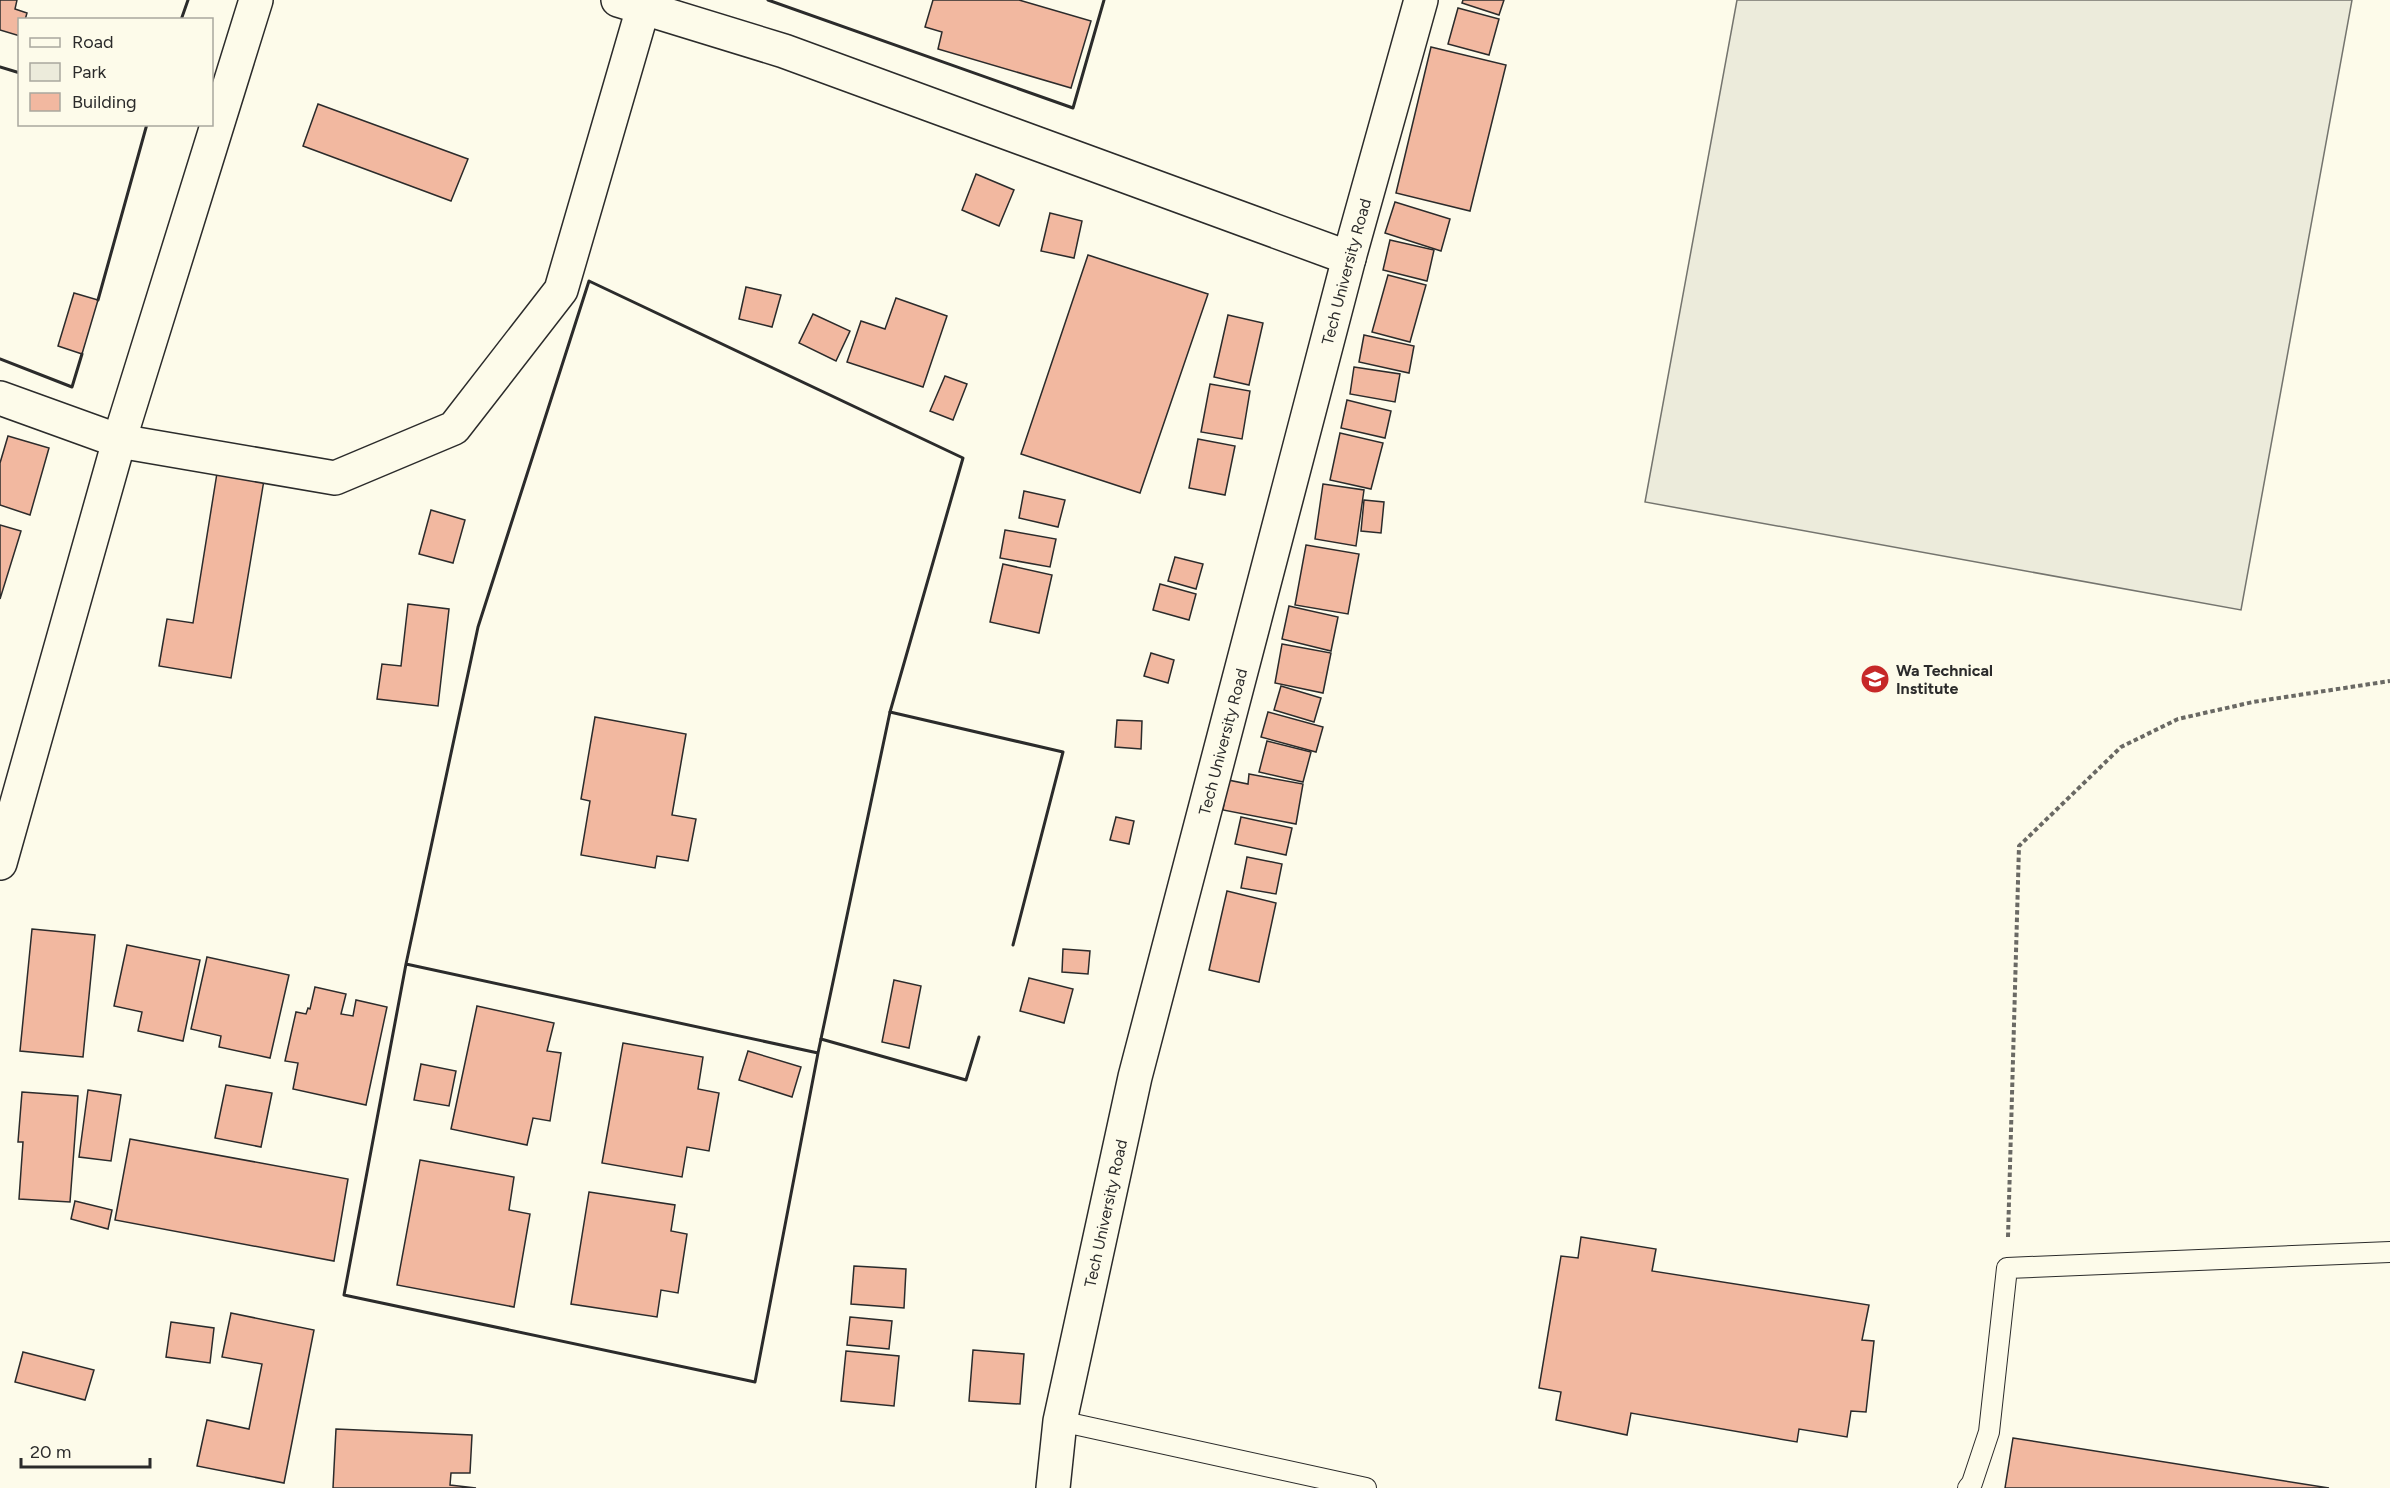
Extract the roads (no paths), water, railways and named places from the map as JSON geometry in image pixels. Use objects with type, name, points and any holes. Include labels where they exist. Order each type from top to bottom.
[{"type":"street","points":[[0,863],[119,441],[256,0]]},
{"type":"street","name":"Tech University Road","points":[[1053,1488],[1060,1421],[1135,1077],[1349,258],[1421,0]]},
{"type":"street","points":[[0,398],[119,441],[335,478],[454,428],[561,290],[630,4],[784,51],[1349,258]]},
{"type":"lane","points":[[1968,1488],[1972,1483],[1989,1432],[2007,1268],[2390,1252]]},
{"type":"lane","points":[[1060,1421],[1366,1488]]},
{"type":"place","name":"Wa Technical Institute","points":[[1875,679]]}]
